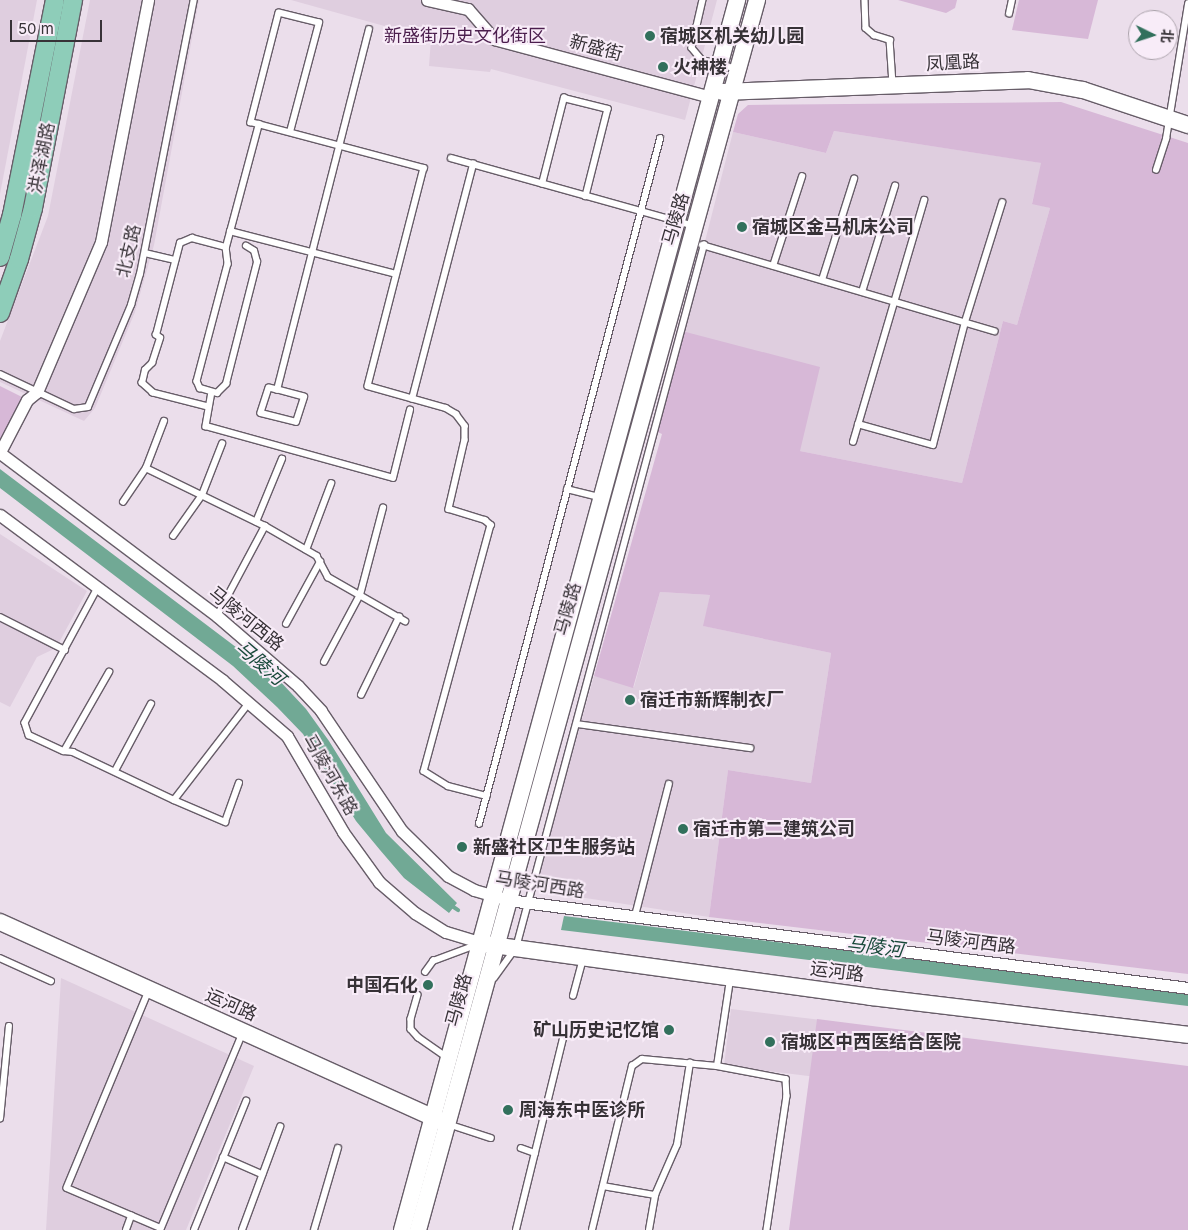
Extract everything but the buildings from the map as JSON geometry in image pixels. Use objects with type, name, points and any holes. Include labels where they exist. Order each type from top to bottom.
[{"type":"main road","name":"洪泽湖路","points":[[0,257],[12,215],[55,0]]},
{"type":"main road","name":"洪泽湖路","points":[[0,313],[19,260],[33,208],[73,0]]},
{"type":"street","points":[[0,452],[27,400],[37,392],[100,242],[148,0]]},
{"type":"street","name":"新盛街","points":[[427,0],[468,9],[494,39],[712,94]]},
{"type":"street","name":"马陵路","points":[[418,1230],[440,1120],[449,1058],[488,945],[602,498],[737,0]]},
{"type":"street","name":"马陵路","points":[[500,899],[696,237],[757,0]]},
{"type":"street","name":"凤凰路","points":[[712,94],[1028,80],[1056,83],[1188,125]]},
{"type":"street","name":"马陵河西路","points":[[0,452],[217,616],[272,662],[321,711],[371,788],[418,849],[448,876],[500,899],[1188,988]]},
{"type":"street","name":"马陵河东路","points":[[0,515],[98,586],[249,703],[287,736],[343,832],[379,882],[415,913],[446,932],[488,945]]},
{"type":"street","name":"运河路","points":[[0,922],[440,1120]]},
{"type":"street","name":"马陵路","points":[[402,1230],[482,994],[488,945]]},
{"type":"street","name":"运河路","points":[[488,945],[583,956],[731,978],[1188,1035]]},
{"type":"lane","name":"北支路","points":[[0,374],[74,409],[88,407],[131,305],[145,253],[194,0]]},
{"type":"lane","points":[[704,0],[692,48],[702,60],[738,69]]},
{"type":"lane","points":[[865,0],[866,28],[874,35],[890,40],[893,86]]},
{"type":"lane","points":[[1009,14],[1012,0]]},
{"type":"lane","points":[[1156,170],[1166,139],[1167,118],[1188,4]]},
{"type":"lane","points":[[290,132],[319,23],[279,13],[251,122],[424,168],[368,386],[446,408],[463,422],[466,440],[449,509],[485,520],[491,525],[424,771],[448,786],[487,796]]},
{"type":"lane","points":[[277,390],[369,30]]},
{"type":"lane","points":[[542,184],[564,98],[608,108],[586,196]]},
{"type":"lane","points":[[246,246],[254,251],[257,262],[226,384],[222,392],[212,392],[200,388],[197,381],[228,264],[226,247],[259,124]]},
{"type":"lane","points":[[479,824],[660,139]]},
{"type":"lane","points":[[451,158],[677,221],[696,237],[773,266],[995,331]]},
{"type":"lane","points":[[412,399],[473,164]]},
{"type":"lane","points":[[773,266],[802,177]]},
{"type":"lane","points":[[822,280],[854,179]]},
{"type":"lane","points":[[862,292],[895,186]]},
{"type":"lane","points":[[853,442],[892,301],[924,200]]},
{"type":"lane","points":[[858,424],[933,445],[965,322],[1002,202]]},
{"type":"lane","points":[[230,231],[396,274]]},
{"type":"lane","points":[[482,994],[516,948],[577,724],[696,237]]},
{"type":"lane","points":[[208,407],[153,393],[142,383],[145,370],[152,363],[160,338],[156,336],[180,243],[185,239],[226,247]]},
{"type":"lane","points":[[145,253],[175,260]]},
{"type":"lane","points":[[268,388],[277,390],[304,396],[296,422],[262,413],[268,388]]},
{"type":"lane","points":[[212,392],[206,426],[393,478],[410,410]]},
{"type":"lane","points":[[123,502],[146,468],[164,421]]},
{"type":"lane","points":[[173,536],[202,495],[222,444]]},
{"type":"lane","points":[[256,522],[282,459]]},
{"type":"lane","points":[[146,468],[265,526],[306,550],[320,562],[328,577],[402,619],[361,695]]},
{"type":"lane","points":[[306,550],[331,484]]},
{"type":"lane","points":[[568,489],[618,502]]},
{"type":"lane","points":[[324,662],[360,596],[383,508]]},
{"type":"lane","points":[[217,616],[265,526]]},
{"type":"lane","points":[[286,624],[320,562]]},
{"type":"lane","points":[[98,586],[25,723],[30,735],[64,751],[74,752],[225,822],[239,783]]},
{"type":"lane","points":[[0,617],[65,650]]},
{"type":"lane","points":[[64,751],[110,672]]},
{"type":"lane","points":[[174,800],[249,703]]},
{"type":"lane","points":[[115,772],[151,704]]},
{"type":"lane","points":[[577,724],[750,748]]},
{"type":"lane","points":[[635,916],[669,784]]},
{"type":"lane","points":[[425,972],[434,961],[488,945]]},
{"type":"lane","points":[[574,996],[583,956]]},
{"type":"lane","points":[[0,958],[51,981]]},
{"type":"lane","points":[[717,1066],[731,978]]},
{"type":"lane","points":[[149,990],[67,1188],[161,1228],[243,1032]]},
{"type":"lane","points":[[418,995],[411,1018],[411,1029],[418,1037],[449,1058]]},
{"type":"lane","points":[[0,1119],[9,1026]]},
{"type":"lane","points":[[516,1230],[564,1034]]},
{"type":"lane","points":[[592,1230],[632,1066],[642,1058],[717,1066],[786,1079],[787,1096],[767,1230]]},
{"type":"lane","points":[[649,1230],[655,1195],[677,1145],[690,1063]]},
{"type":"lane","points":[[194,1230],[246,1101]]},
{"type":"lane","points":[[440,1120],[491,1138]]},
{"type":"lane","points":[[242,1230],[280,1127]]},
{"type":"lane","points":[[314,1230],[338,1148]]},
{"type":"lane","points":[[521,1148],[535,1152]]},
{"type":"lane","points":[[223,1157],[262,1174]]},
{"type":"lane","points":[[603,1186],[655,1195]]},
{"type":"lane","points":[[126,1230],[131,1216]]},
{"type":"shaded area","points":[[0,0],[37,0],[0,194]]},
{"type":"shaded area","points":[[90,0],[199,0],[154,245],[135,312],[95,408],[84,421],[0,382],[0,341],[48,216]]},
{"type":"shaded area","name":"新盛街历史文化街区","points":[[291,0],[717,0],[685,120],[491,69],[490,72],[429,66],[431,39]]},
{"type":"shaded area","points":[[898,0],[957,0],[955,8],[946,13]]},
{"type":"shaded area","points":[[1019,0],[1098,0],[1088,39],[1012,30]]},
{"type":"shaded area","points":[[1061,102],[1188,143],[1188,974],[709,917],[728,770],[811,783],[831,653],[703,626],[710,595],[660,592],[633,688],[594,676],[662,434],[655,431],[682,331],[820,367],[800,451],[962,483],[1003,321],[1017,325],[1050,208],[1032,204],[1041,163],[834,131],[826,153],[733,132],[738,114],[748,105]]},
{"type":"shaded area","points":[[834,131],[1042,163],[1032,203],[1050,208],[1017,325],[1003,321],[962,483],[800,451],[682,331],[733,132],[826,153]]},
{"type":"shaded area","points":[[0,386],[22,397],[0,440]]},
{"type":"shaded area","points":[[0,469],[277,678],[306,709],[329,741],[386,833],[457,903],[449,913],[404,878],[380,850],[356,821],[303,734],[277,707],[233,666],[0,488]]},
{"type":"shaded area","points":[[0,534],[87,591],[56,648],[37,657],[10,707],[0,702]]},
{"type":"shaded area","points":[[660,592],[710,595],[704,626],[831,653],[811,783],[728,770],[709,917],[540,891],[537,881],[594,676],[634,687]]},
{"type":"shaded area","points":[[564,916],[1171,990],[1188,993],[1188,1006],[561,930]]},
{"type":"shaded area","points":[[61,978],[254,1066],[186,1230],[46,1230]]},
{"type":"shaded area","name":"宿城区中西医结合医院","points":[[731,1009],[817,1020],[810,1076],[724,1066]]},
{"type":"shaded area","points":[[817,1019],[1188,1066],[1188,1230],[789,1230]]},
{"type":"waterway","name":"马陵河","points":[[449,904],[458,910]]},
{"type":"place","name":"宿城区机关幼儿园","points":[[650,36]]},
{"type":"place","name":"火神楼","points":[[663,67]]},
{"type":"place","name":"宿城区金马机床公司","points":[[742,227]]},
{"type":"place","name":"宿迁市新辉制衣厂","points":[[630,700]]},
{"type":"place","name":"宿迁市第二建筑公司","points":[[683,829]]},
{"type":"place","name":"新盛社区卫生服务站","points":[[462,847]]},
{"type":"place","name":"中国石化","points":[[428,985]]},
{"type":"place","name":"矿山历史记忆馆","points":[[669,1030]]},
{"type":"place","name":"宿城区中西医结合医院","points":[[770,1042]]},
{"type":"place","name":"周海东中医诊所","points":[[508,1110]]}]
